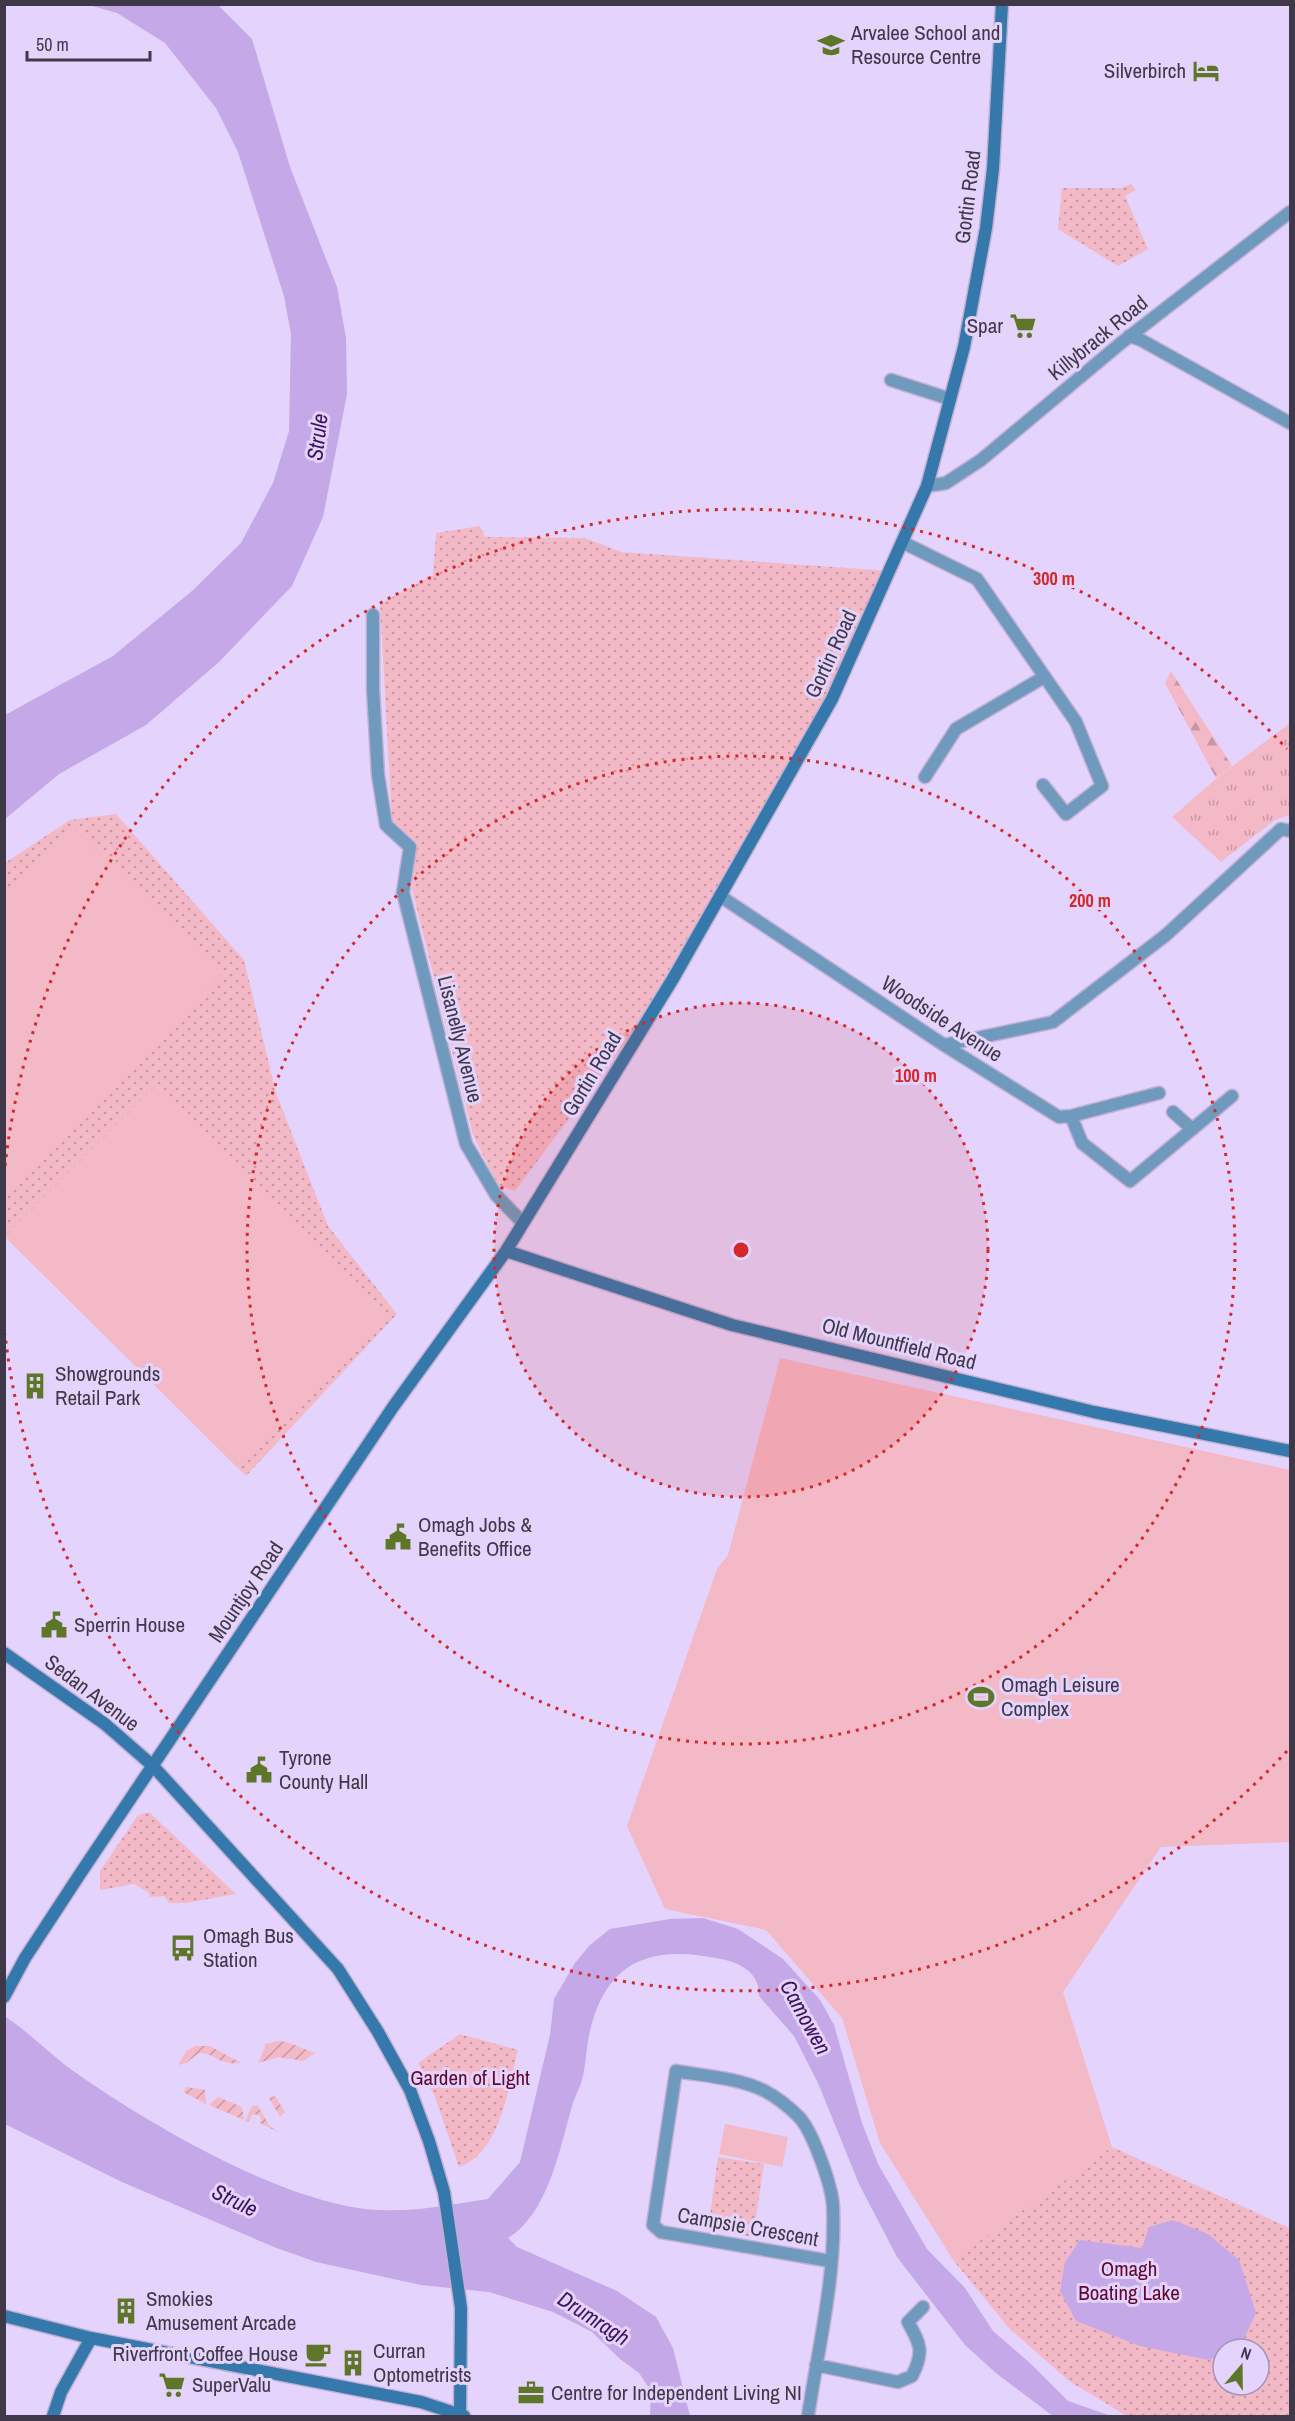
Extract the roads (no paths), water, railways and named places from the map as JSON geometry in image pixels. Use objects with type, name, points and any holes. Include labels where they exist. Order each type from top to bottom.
[{"type":"main road","name":"Gortin Road","points":[[506,1251],[720,896],[832,699],[904,543],[927,486],[964,347],[986,228],[993,170],[1002,4]]},
{"type":"main road","name":"Old Mountfield Road","points":[[506,1251],[732,1325],[1094,1412],[1290,1451]]},
{"type":"main road","name":"Mountjoy Road","points":[[4,1997],[25,1958],[393,1407],[506,1251]]},
{"type":"main road","name":"Sedan Avenue","points":[[4,1653],[105,1724],[153,1766],[339,1969],[410,2091],[429,2141],[444,2192],[462,2308],[461,2416]]},
{"type":"main road","points":[[4,2316],[91,2338],[421,2402],[461,2416]]},
{"type":"main road","points":[[53,2416],[61,2392],[91,2338]]},
{"type":"street","name":"Killybrack Road","points":[[927,486],[946,483],[981,460],[1130,336],[1290,212]]},
{"type":"street","points":[[1130,336],[1290,423]]},
{"type":"street","points":[[891,380],[951,399]]},
{"type":"street","points":[[904,543],[977,579],[1076,722],[1102,786],[1066,814],[1043,786]]},
{"type":"street","name":"Lisanelly Avenue","points":[[373,615],[373,689],[378,775],[386,825],[410,847],[403,892],[466,1144],[496,1195],[523,1223]]},
{"type":"street","points":[[925,777],[956,729],[1044,677]]},
{"type":"street","points":[[944,1045],[1053,1022],[1166,934],[1281,829],[1290,831]]},
{"type":"street","name":"Woodside Avenue","points":[[720,896],[944,1045],[1059,1117],[1071,1116]]},
{"type":"street","points":[[1159,1093],[1071,1116],[1082,1143],[1130,1181],[1232,1096]]},
{"type":"street","points":[[1173,1112],[1192,1129]]},
{"type":"street","name":"Campsie Crescent","points":[[676,2071],[719,2078],[765,2091],[800,2117],[820,2157],[834,2206],[830,2261],[661,2232],[652,2225],[676,2071]]},
{"type":"street","points":[[808,2416],[830,2261]]},
{"type":"street","points":[[816,2365],[898,2382],[912,2376],[920,2360],[920,2343],[908,2322],[923,2307]]},
{"type":"water","name":"Strule","points":[[89,5],[218,5],[252,39],[290,167],[337,287],[346,338],[347,394],[323,517],[292,586],[219,662],[146,725],[59,774],[5,819],[5,715],[113,656],[192,591],[241,543],[273,483],[289,431],[291,334],[284,296],[238,152],[216,108],[165,43],[117,13]]},
{"type":"water","points":[[703,1918],[738,1929],[783,1959],[820,2000],[834,2025],[862,2123],[878,2164],[927,2249],[965,2288],[993,2331],[1031,2364],[1068,2401],[1111,2416],[1053,2416],[997,2374],[965,2345],[897,2257],[859,2184],[818,2083],[794,2036],[759,1996],[753,1975],[742,1966],[728,1961],[696,1955],[673,1954],[653,1957],[635,1963],[619,1974],[607,1989],[596,2010],[589,2035],[582,2080],[543,2197],[522,2227],[508,2238],[517,2247],[617,2291],[656,2317],[673,2348],[690,2416],[650,2416],[651,2391],[639,2373],[620,2359],[592,2332],[553,2312],[489,2292],[421,2285],[316,2262],[274,2247],[122,2182],[5,2124],[4,2016],[69,2068],[183,2140],[264,2179],[305,2195],[344,2205],[380,2210],[421,2209],[488,2199],[520,2162],[550,2035],[554,1999],[575,1963],[590,1945],[610,1929],[670,1919]]},
{"type":"water","points":[[1173,2220],[1208,2234],[1239,2260],[1256,2313],[1245,2337],[1211,2337],[1211,2359],[1209,2360],[1140,2346],[1076,2321],[1060,2291],[1065,2262],[1080,2240],[1142,2248],[1149,2227]]},
{"type":"place","name":"Arvalee School and Resource Centre","points":[[831,45]]},
{"type":"place","name":"Silverbirch","points":[[1206,71]]},
{"type":"place","name":"Spar","points":[[1023,326]]},
{"type":"place","name":"Showgrounds Retail Park","points":[[35,1386]]},
{"type":"place","name":"Omagh Jobs & Benefits Office","points":[[398,1537]]},
{"type":"place","name":"Sperrin House","points":[[54,1625]]},
{"type":"place","name":"Omagh Leisure Complex","points":[[981,1697]]},
{"type":"place","name":"Tyrone County Hall","points":[[259,1770]]},
{"type":"place","name":"Omagh Bus Station","points":[[183,1948]]},
{"type":"place","name":"Smokies Amusement Arcade","points":[[126,2311]]},
{"type":"place","name":"Riverfront Coffee House","points":[[318,2354]]},
{"type":"place","name":"Curran Optometrists","points":[[353,2363]]},
{"type":"place","name":"SuperValu","points":[[172,2385]]},
{"type":"place","name":"Centre for Independent Living NI","points":[[531,2393]]},
{"type":"water label","name":"Camowen","points":[[806,2017]]},
{"type":"water label","name":"Drumragh","points":[[594,2318]]},
{"type":"park label","name":"Garden of Light","points":[[470,2078]]},
{"type":"park label","name":"Omagh Boating Lake","points":[[1129,2281]]}]
